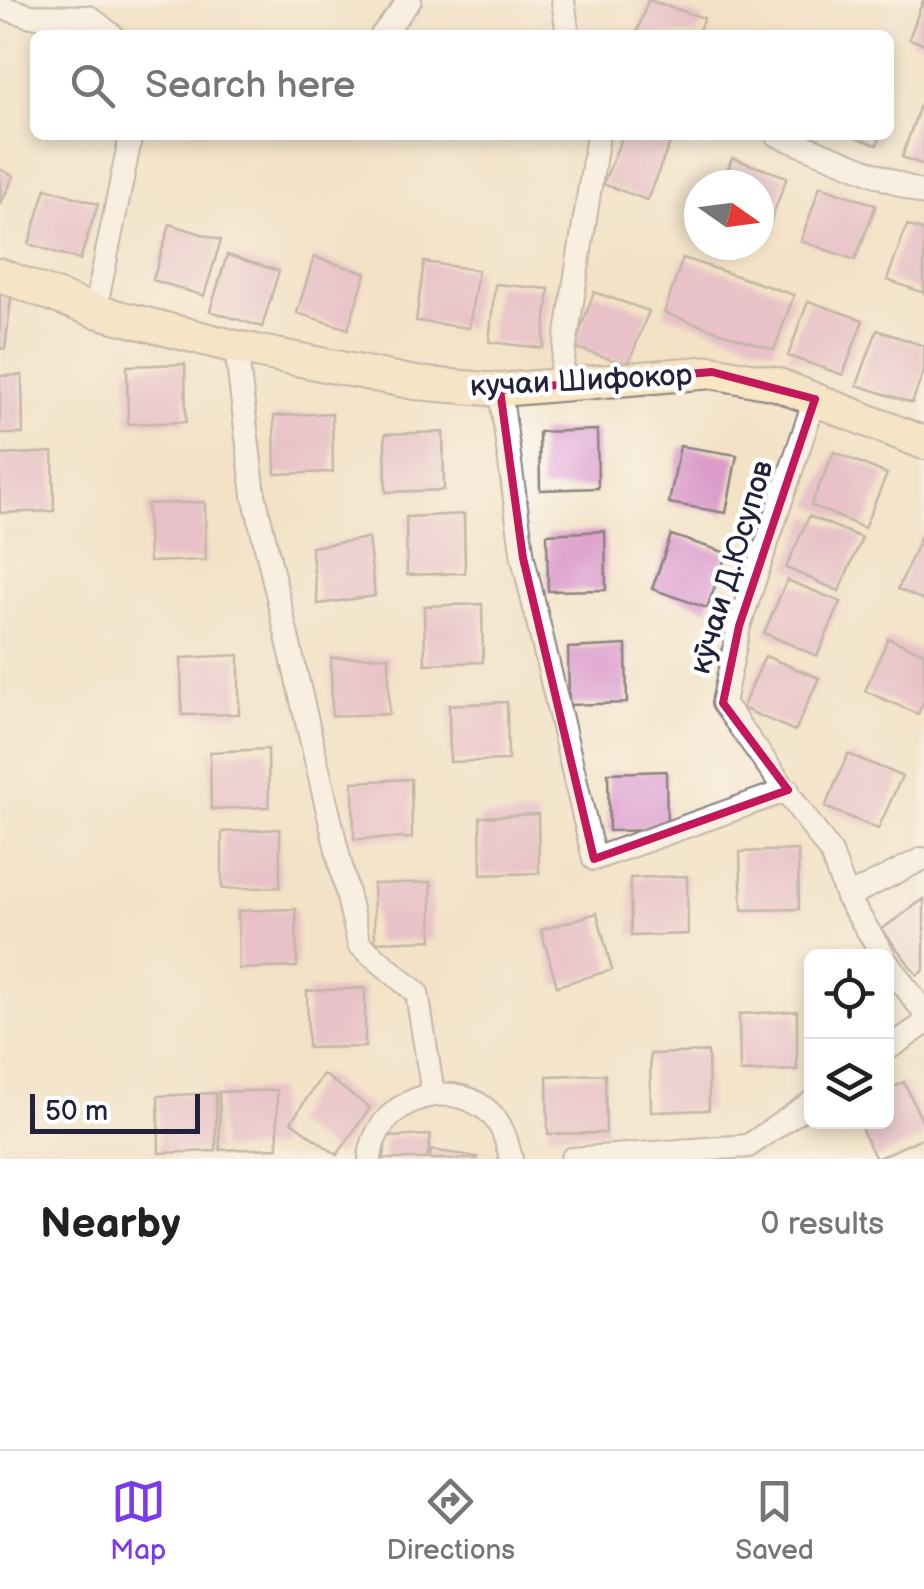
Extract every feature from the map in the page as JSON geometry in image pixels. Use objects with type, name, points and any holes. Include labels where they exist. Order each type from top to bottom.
[{"type":"street","points":[[386,30],[410,0]]},
{"type":"street","points":[[562,0],[567,30]]},
{"type":"street","points":[[0,8],[31,16],[89,17],[106,30]]},
{"type":"street","points":[[94,311],[131,140]]},
{"type":"street","points":[[560,385],[597,140]]},
{"type":"street","points":[[789,140],[924,194]]},
{"type":"street","name":"кучаи Шифокор","points":[[0,275],[94,311],[236,347],[414,383],[500,390],[712,372],[776,384],[924,444]]},
{"type":"street","points":[[236,347],[254,495],[359,944],[417,993],[433,1094]]},
{"type":"street","points":[[500,390],[523,558],[594,859],[788,790]]},
{"type":"street","name":"кӯчаи Д.Юсупов","points":[[815,398],[739,626],[723,702],[832,853],[848,897],[879,949]]},
{"type":"street","points":[[848,897],[923,857]]},
{"type":"street","name":"кӯчаи Д.Юсупов","points":[[894,971],[924,1012]]},
{"type":"street","points":[[894,1045],[924,1024]]},
{"type":"street","points":[[370,1159],[383,1121],[406,1102],[433,1094],[462,1096],[488,1111],[506,1134],[511,1159]]},
{"type":"street","points":[[572,1159],[750,1153],[804,1109]]},
{"type":"highlighted area","points":[[712,372],[815,399],[739,626],[723,703],[788,790],[594,859],[523,558],[500,390]]},
{"type":"building","points":[[648,0],[704,18],[699,30],[638,30]]},
{"type":"building","points":[[924,0],[924,44],[909,39]]},
{"type":"building","points":[[921,102],[924,103],[924,165],[902,157]]},
{"type":"building","points":[[621,140],[671,140],[647,200],[603,184]]},
{"type":"building","points":[[732,158],[767,170],[728,170]]},
{"type":"building","points":[[0,169],[14,176],[0,205]]},
{"type":"building","points":[[774,173],[787,177],[774,212]]},
{"type":"building","points":[[820,186],[876,205],[855,260],[801,241]]},
{"type":"building","points":[[46,188],[98,204],[80,260],[29,244]]},
{"type":"building","points":[[170,224],[221,240],[204,296],[153,280]]},
{"type":"building","points":[[907,225],[924,231],[924,293],[887,280]]},
{"type":"building","points":[[227,255],[279,271],[262,327],[210,311]]},
{"type":"building","points":[[314,257],[366,273],[348,329],[297,313]]},
{"type":"building","points":[[683,258],[794,295],[774,350],[664,313]]},
{"type":"building","points":[[424,262],[478,270],[469,328],[416,321]]},
{"type":"building","points":[[495,284],[549,289],[543,348],[489,342]]},
{"type":"building","points":[[0,290],[12,291],[5,349],[0,348]]},
{"type":"building","points":[[594,292],[649,311],[628,365],[574,347]]},
{"type":"building","points":[[808,301],[863,320],[843,375],[788,356]]},
{"type":"building","points":[[877,330],[924,346],[924,371],[912,403],[857,385]]},
{"type":"building","points":[[185,364],[186,422],[128,424],[127,366]]},
{"type":"building","points":[[22,375],[23,434],[0,434],[0,376]]},
{"type":"building","points":[[332,413],[333,472],[275,474],[274,416]]},
{"type":"building","points":[[597,430],[598,488],[540,490],[539,432]]},
{"type":"building","points":[[443,432],[444,490],[386,492],[385,434]]},
{"type":"building","points":[[680,446],[737,455],[726,513],[669,503]]},
{"type":"building","points":[[53,452],[54,511],[0,513],[0,455]]},
{"type":"building","points":[[834,452],[887,474],[864,528],[811,505]]},
{"type":"building","points":[[205,502],[206,560],[149,562],[147,504]]},
{"type":"building","points":[[464,514],[465,573],[407,575],[406,517]]},
{"type":"building","points":[[809,516],[862,538],[839,591],[786,568]]},
{"type":"building","points":[[605,531],[606,590],[548,591],[547,534]]},
{"type":"building","points":[[671,535],[727,553],[707,608],[652,589]]},
{"type":"building","points":[[921,536],[924,538],[924,600],[898,589]]},
{"type":"building","points":[[368,538],[375,596],[318,604],[311,547]]},
{"type":"building","points":[[787,580],[841,602],[817,656],[764,633]]},
{"type":"building","points":[[482,604],[483,662],[425,664],[424,606]]},
{"type":"building","points":[[888,638],[924,653],[924,701],[918,714],[865,691]]},
{"type":"building","points":[[626,645],[627,703],[569,705],[568,648]]},
{"type":"building","points":[[239,655],[239,714],[182,715],[181,658]]},
{"type":"building","points":[[389,656],[389,714],[332,716],[331,658]]},
{"type":"building","points":[[765,656],[819,678],[795,731],[742,708]]},
{"type":"building","points":[[507,702],[508,760],[450,762],[449,705]]},
{"type":"building","points":[[268,749],[269,807],[211,809],[210,752]]},
{"type":"building","points":[[848,754],[902,776],[878,829],[825,807]]},
{"type":"building","points":[[666,771],[667,830],[609,831],[608,773]]},
{"type":"building","points":[[411,779],[412,838],[354,839],[353,782]]},
{"type":"building","points":[[538,814],[539,873],[481,875],[480,817]]},
{"type":"building","points":[[280,829],[280,887],[222,889],[222,832]]},
{"type":"building","points":[[798,850],[799,909],[742,910],[740,852]]},
{"type":"building","points":[[687,876],[688,934],[631,936],[630,878]]},
{"type":"building","points":[[431,882],[432,940],[375,942],[373,884]]},
{"type":"building","points":[[924,899],[924,970],[917,975],[882,929]]},
{"type":"building","points":[[296,909],[297,967],[239,969],[238,911]]},
{"type":"building","points":[[597,913],[612,970],[557,986],[541,930]]},
{"type":"building","points":[[365,988],[365,1047],[308,1048],[307,991]]},
{"type":"building","points":[[797,1011],[797,1070],[740,1072],[739,1014]]},
{"type":"building","points":[[708,1052],[709,1110],[651,1112],[650,1054]]},
{"type":"building","points":[[323,1074],[370,1108],[337,1155],[291,1122]]},
{"type":"building","points":[[605,1074],[606,1133],[548,1134],[547,1076]]},
{"type":"building","points":[[904,1082],[924,1125],[924,1137],[876,1159],[861,1129],[894,1129],[894,1087]]},
{"type":"building","points":[[277,1090],[278,1148],[220,1150],[219,1092]]},
{"type":"building","points":[[216,1093],[216,1151],[159,1153],[158,1096]]},
{"type":"building","points":[[431,1135],[427,1159],[384,1159],[386,1137]]},
{"type":"building","points":[[431,1150],[478,1157],[478,1159],[430,1159]]}]
